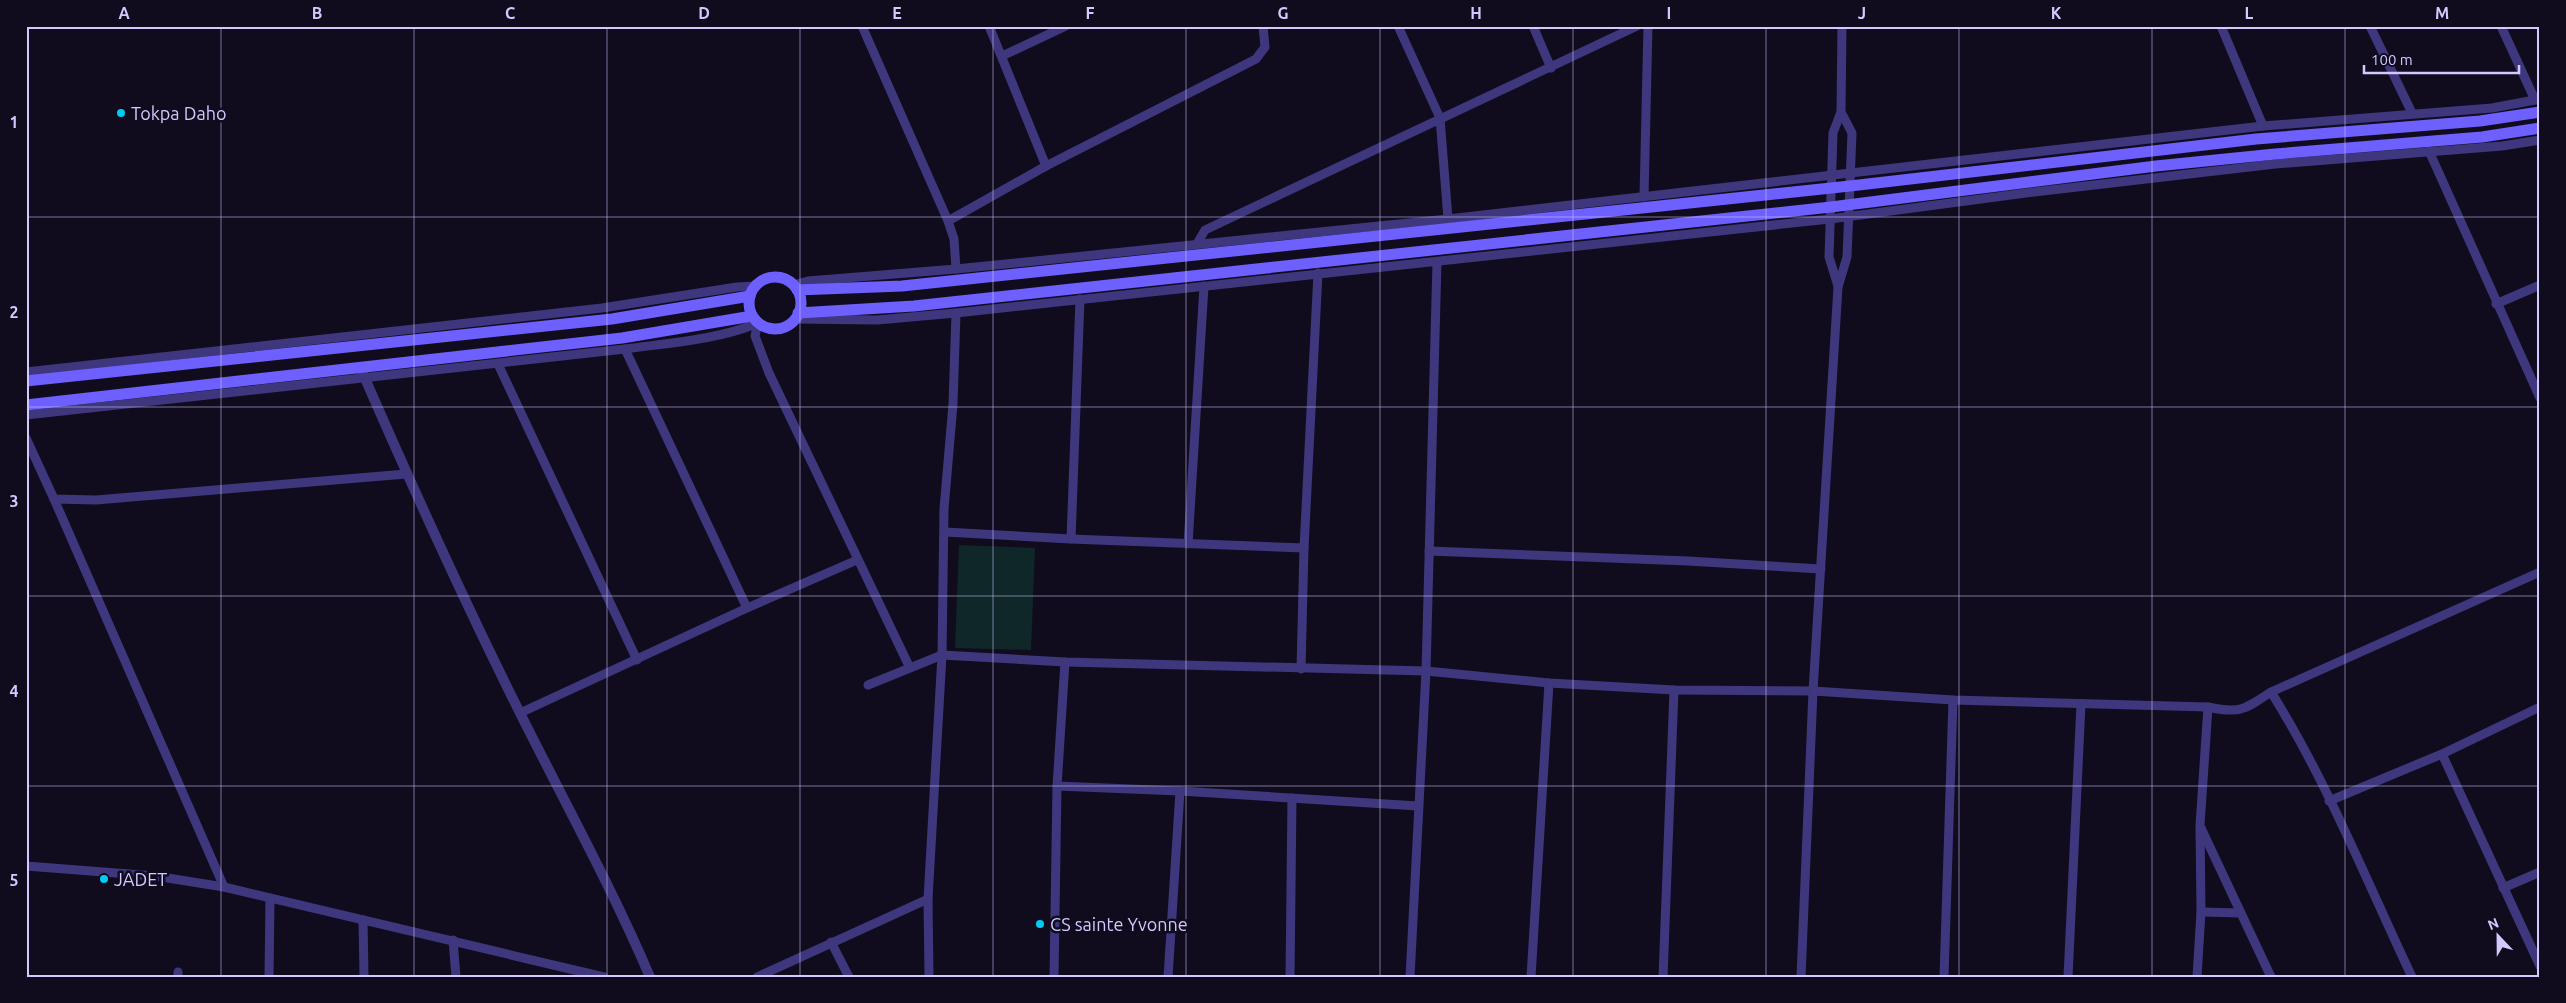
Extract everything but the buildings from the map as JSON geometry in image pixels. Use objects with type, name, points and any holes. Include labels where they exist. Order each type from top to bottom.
[{"type":"main road","points":[[796,288],[902,286],[1831,182],[1850,186],[2256,139],[2480,120],[2540,112]]},
{"type":"main road","points":[[26,405],[622,338],[755,320],[774,329],[786,326],[797,316],[914,306],[1831,207],[1849,211],[2166,165],[2482,137],[2540,128]]},
{"type":"main road","points":[[26,381],[612,319],[752,291],[763,280],[774,277],[785,279],[796,288],[800,299],[797,316]]},
{"type":"main road","points":[[752,291],[749,306],[755,320]]},
{"type":"street","points":[[862,26],[948,221],[954,239],[956,269]]},
{"type":"street","points":[[990,26],[1046,166]]},
{"type":"street","points":[[1002,56],[1066,26]]},
{"type":"street","points":[[948,221],[1046,166],[1256,59],[1265,47],[1263,26]]},
{"type":"street","points":[[1398,26],[1440,118],[1448,218]]},
{"type":"street","points":[[1533,26],[1551,68]]},
{"type":"street","points":[[1198,242],[1205,230],[1637,26]]},
{"type":"street","points":[[1644,197],[1648,26]]},
{"type":"street","points":[[1838,287],[1829,257],[1833,133],[1841,112],[1842,26]]},
{"type":"street","points":[[2221,26],[2263,126]]},
{"type":"street","points":[[2370,26],[2412,112]]},
{"type":"street","points":[[796,288],[808,281],[956,269],[1198,242],[1644,197],[1831,182],[1850,174],[2263,126],[2412,112],[2492,108],[2537,100],[2501,26]]},
{"type":"street","points":[[1801,977],[1813,691],[1838,287],[1847,257],[1852,133],[1841,112]]},
{"type":"street","points":[[797,316],[877,320],[956,313],[1830,220],[1849,211],[2186,174],[2502,146],[2540,140]]},
{"type":"street","points":[[2429,151],[2496,304],[2540,398]]},
{"type":"street","points":[[1410,977],[1426,671],[1437,262]]},
{"type":"street","points":[[1301,669],[1304,548],[1318,273]]},
{"type":"street","points":[[2496,304],[2540,285]]},
{"type":"street","points":[[1188,544],[1204,286]]},
{"type":"street","points":[[26,372],[602,308],[736,287],[752,291]]},
{"type":"street","points":[[1071,540],[1080,299]]},
{"type":"street","points":[[929,977],[928,900],[942,655],[941,581],[944,509],[953,404],[956,313]]},
{"type":"street","points":[[26,415],[625,349],[691,339],[745,328],[755,320]]},
{"type":"street","points":[[755,320],[755,336],[769,373],[909,666]]},
{"type":"street","points":[[625,349],[747,608]]},
{"type":"street","points":[[498,364],[637,660]]},
{"type":"street","points":[[360,367],[406,474],[520,713],[593,853],[650,977]]},
{"type":"street","points":[[26,438],[224,886]]},
{"type":"street","points":[[54,499],[96,500],[406,474]]},
{"type":"street","points":[[944,532],[1071,540],[1304,548]]},
{"type":"street","points":[[1429,551],[1688,561],[1821,569]]},
{"type":"street","points":[[520,713],[747,608],[857,560]]},
{"type":"street","points":[[868,685],[909,666],[942,655],[1065,662],[1426,671],[1549,683],[1674,690],[1813,691],[1953,700],[2208,707],[2231,712],[2244,709],[2270,692],[2540,572]]},
{"type":"street","points":[[1054,977],[1057,786],[1065,662]]},
{"type":"street","points":[[1531,977],[1549,683]]},
{"type":"street","points":[[1663,977],[1674,690]]},
{"type":"street","points":[[2270,692],[2286,717],[2329,800],[2412,977]]},
{"type":"street","points":[[1944,977],[1953,700]]},
{"type":"street","points":[[2068,977],[2081,704]]},
{"type":"street","points":[[2329,800],[2442,754],[2540,706]]},
{"type":"street","points":[[2197,977],[2201,912],[2200,825],[2208,707]]},
{"type":"street","points":[[2442,754],[2540,966]]},
{"type":"street","points":[[1057,786],[1180,791],[1418,806]]},
{"type":"street","points":[[1168,977],[1180,791]]},
{"type":"street","points":[[1290,977],[1292,798]]},
{"type":"street","points":[[2200,825],[2271,977]]},
{"type":"street","points":[[26,866],[155,876],[224,886],[604,977]]},
{"type":"street","points":[[2503,888],[2540,872]]},
{"type":"street","points":[[269,977],[270,898]]},
{"type":"street","points":[[757,977],[831,942],[928,900]]},
{"type":"street","points":[[2201,912],[2241,913]]},
{"type":"street","points":[[363,920],[364,977]]},
{"type":"street","points":[[453,940],[456,977]]},
{"type":"street","points":[[831,942],[849,977]]},
{"type":"green space","points":[[959,545],[1035,548],[1031,650],[955,648]]},
{"type":"place","name":"Tokpa Daho","points":[[121,113]]},
{"type":"place","name":"JADET","points":[[104,879]]},
{"type":"place","name":"CS sainte Yvonne","points":[[1040,924]]}]
